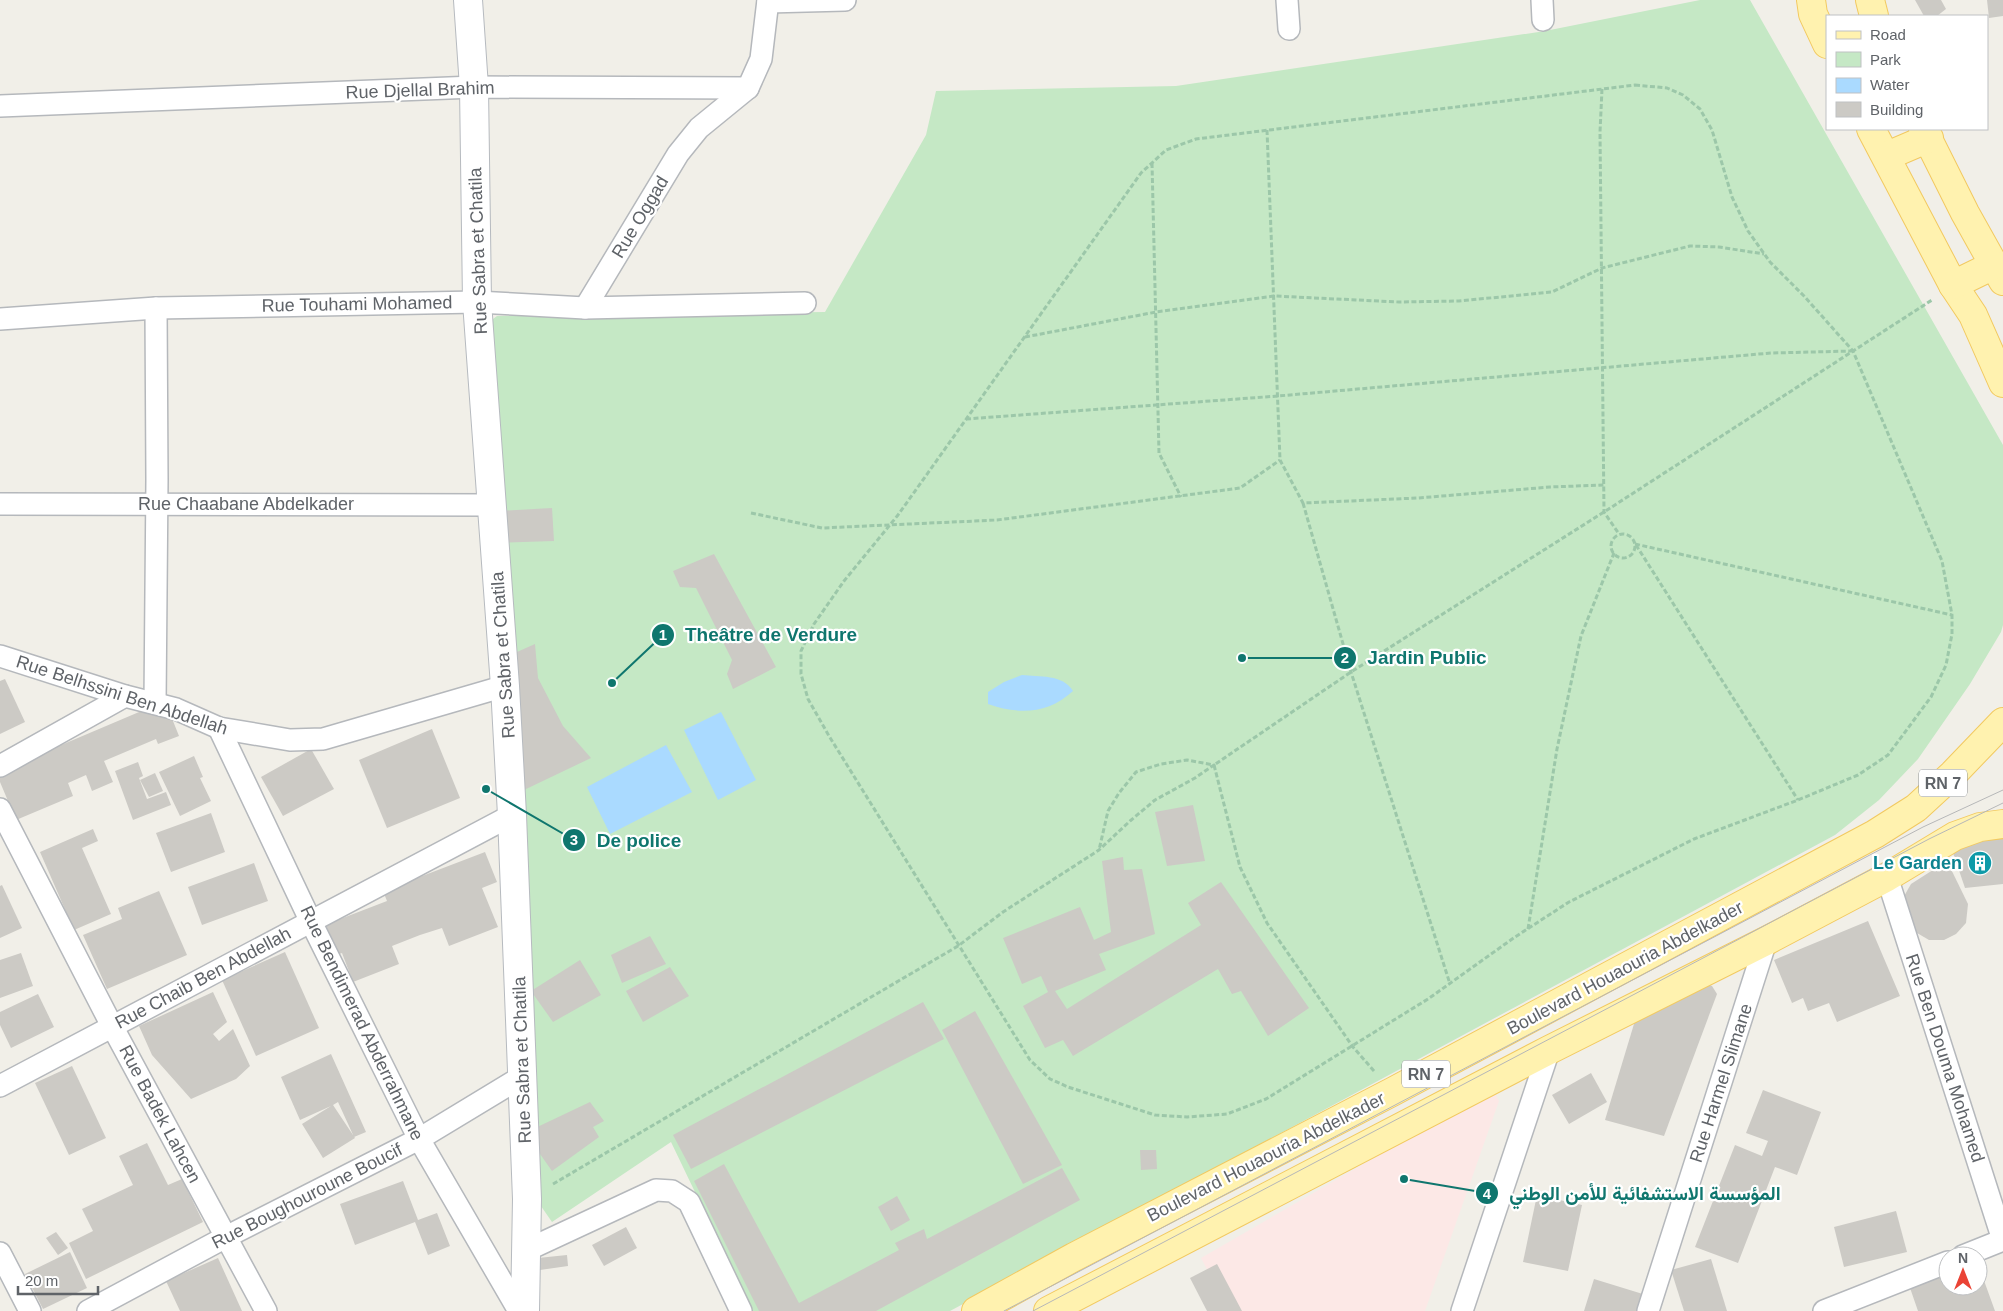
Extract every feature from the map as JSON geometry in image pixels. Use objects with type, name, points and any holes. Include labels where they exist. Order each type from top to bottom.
[{"type":"main road","points":[[1811,0],[1813,14],[1826,42]]},
{"type":"main road","points":[[1870,0],[1874,15]]},
{"type":"main road","points":[[1872,130],[1953,284],[1973,315],[2003,383]]},
{"type":"main road","points":[[1887,156],[1926,134],[1965,213],[1998,273],[1953,284]]},
{"type":"main road","name":"Boulevard Houaouria Abdelkader","points":[[976,1311],[1074,1257],[1392,1092],[1875,834],[1916,808],[1953,774],[2003,722]]},
{"type":"main road","name":"Boulevard Houaouria Abdelkader","points":[[1048,1311],[1549,1050],[1766,941],[1914,861],[1955,836],[1980,828],[2003,824]]},
{"type":"street","name":"Rue Sabra et Chatila","points":[[468,0],[474,87],[477,302],[493,505],[512,815],[527,1199],[526,1311]]},
{"type":"street","points":[[748,88],[762,59],[768,1],[845,0]]},
{"type":"street","points":[[1287,0],[1289,29]]},
{"type":"street","name":"Rue Djellal Brahim","points":[[0,106],[474,87],[748,88]]},
{"type":"street","name":"Rue Oggad","points":[[585,308],[678,154],[699,128],[748,88]]},
{"type":"street","name":"Rue Touhami Mohamed","points":[[0,319],[156,308],[477,302],[585,308],[805,303]]},
{"type":"street","points":[[155,703],[156,308]]},
{"type":"street","name":"Rue Chaabane Abdelkader","points":[[0,504],[493,505]]},
{"type":"street","name":"Rue Belhssini Ben Abdellah","points":[[0,656],[125,696],[176,709],[219,728],[290,740],[323,739],[505,686]]},
{"type":"street","points":[[0,766],[125,696]]},
{"type":"street","name":"Rue Bendimerad Abderrahmane","points":[[219,728],[311,922],[419,1139],[519,1311]]},
{"type":"street","name":"Rue Badek Lahcen","points":[[0,809],[112,1026],[266,1311]]},
{"type":"street","name":"Rue Chaib Ben Abdellah","points":[[0,1086],[512,815]]},
{"type":"street","name":"Rue Ben Douma Mohamed","points":[[1887,876],[2003,1240]]},
{"type":"street","name":"Rue Harmel Slimane","points":[[1648,1311],[1766,941]]},
{"type":"street","points":[[1462,1311],[1549,1050]]},
{"type":"street","name":"Rue Boughouroune Boucif","points":[[88,1311],[226,1237],[419,1139],[523,1076]]},
{"type":"street","points":[[527,1250],[656,1190],[672,1191],[689,1202],[741,1311]]},
{"type":"street","points":[[1988,1246],[2003,1240]]},
{"type":"street","points":[[0,1252],[30,1311]]},
{"type":"street","points":[[1824,1311],[1938,1266]]},
{"type":"path","points":[[1636,85],[1667,88],[1683,95],[1700,109],[1712,130],[1732,197],[1748,231],[1770,262],[1804,296],[1853,351],[1942,561],[1952,615],[1952,634],[1946,665],[1930,698],[1888,755],[1858,775],[1694,839],[1569,902],[1450,984],[1353,1047],[1266,1099],[1228,1114],[1187,1118],[1154,1115],[1068,1087],[1050,1079],[1030,1060],[958,946],[808,699],[801,674],[801,651],[814,624],[844,581],[890,525],[1141,173],[1166,150],[1196,139],[1602,89],[1636,85]]},
{"type":"path","points":[[1602,89],[1600,132],[1604,512],[1620,534]]},
{"type":"path","points":[[1267,130],[1280,460],[1303,503],[1351,672],[1450,984]]},
{"type":"path","points":[[1152,163],[1159,453],[1181,497]]},
{"type":"path","points":[[1025,337],[1156,312],[1274,296],[1399,302],[1459,301],[1552,292],[1602,268],[1690,246],[1719,247],[1765,254]]},
{"type":"path","points":[[527,1199],[958,946],[1003,912],[1099,850],[1155,800],[1195,778],[1351,672],[1924,306],[1953,284]]},
{"type":"path","points":[[966,419],[1278,396],[1771,353],[1853,351]]},
{"type":"path","points":[[751,513],[822,528],[997,520],[1240,488],[1280,460]]},
{"type":"path","points":[[1303,503],[1418,498],[1604,485]]},
{"type":"path","points":[[1528,929],[1557,749],[1581,636],[1614,553],[1613,539],[1620,534],[1629,535],[1636,544],[1798,800]]},
{"type":"path","points":[[1636,544],[1952,615]]},
{"type":"path","points":[[1614,553],[1617,556],[1625,557],[1634,552],[1636,544]]},
{"type":"path","points":[[1099,850],[1108,811],[1119,792],[1136,772],[1161,764],[1187,760],[1214,765]]},
{"type":"path","points":[[1214,765],[1240,867],[1267,922],[1353,1047],[1392,1092]]},
{"type":"shaded area","points":[[1494,1092],[1499,1101],[1425,1311],[1229,1311],[1201,1258],[1483,1095]]},
{"type":"green space","points":[[1700,0],[1750,0],[2003,445],[2003,625],[2001,632],[1970,684],[1918,759],[1879,800],[1835,835],[950,1311],[752,1311],[671,1142],[552,1222],[525,1183],[485,325],[497,316],[825,312],[926,135],[936,91],[1176,86],[1545,31]]},
{"type":"water","points":[[1022,675],[1057,679],[1069,686],[1073,691],[1054,704],[1033,710],[1011,710],[988,704],[988,692],[1004,682]]},
{"type":"water","points":[[721,712],[756,780],[718,800],[684,730]]},
{"type":"water","points":[[666,745],[692,792],[610,834],[587,787]]},
{"type":"building","points":[[1915,0],[1941,0],[1946,9],[1938,15],[1923,15]]},
{"type":"building","points":[[1987,0],[2003,0],[2003,16],[1989,18]]},
{"type":"building","points":[[552,508],[554,541],[497,543],[497,511]]},
{"type":"building","points":[[714,554],[776,667],[733,689],[727,674],[732,660],[696,588],[680,587],[673,571]]},
{"type":"building","points":[[535,644],[538,678],[563,726],[591,758],[524,790],[517,652]]},
{"type":"building","points":[[5,679],[25,722],[0,734],[0,681]]},
{"type":"building","points":[[165,701],[179,736],[158,744],[156,739],[104,761],[113,782],[92,791],[86,775],[68,783],[73,796],[16,820],[0,782],[0,771]]},
{"type":"building","points":[[432,729],[460,798],[387,828],[359,760]]},
{"type":"building","points":[[311,749],[334,789],[283,816],[261,777]]},
{"type":"building","points":[[194,756],[203,777],[200,778],[211,801],[180,816],[159,772]]},
{"type":"building","points":[[138,762],[143,776],[139,778],[147,799],[166,792],[171,805],[133,820],[115,771]]},
{"type":"building","points":[[155,773],[163,791],[149,797],[140,780]]},
{"type":"building","points":[[1193,805],[1205,861],[1167,866],[1155,812]]},
{"type":"building","points":[[211,813],[225,852],[171,872],[156,833]]},
{"type":"building","points":[[93,829],[98,841],[82,848],[111,914],[74,930],[40,852]]},
{"type":"building","name":"Le Garden","points":[[2003,831],[2003,884],[1965,888],[1949,841]]},
{"type":"building","points":[[485,852],[497,882],[482,888],[498,927],[449,946],[442,928],[420,935],[392,946],[399,964],[353,982],[342,953],[333,956],[322,926],[387,901],[383,891]]},
{"type":"building","points":[[1123,857],[1124,870],[1142,869],[1155,934],[1099,954],[1106,970],[1055,991],[1067,1009],[1201,925],[1188,903],[1221,882],[1309,1008],[1268,1036],[1241,991],[1232,994],[1218,969],[1073,1056],[1063,1040],[1045,1048],[1023,1006],[1048,992],[1041,976],[1022,984],[1003,938],[1080,907],[1094,940],[1111,932],[1102,861]]},
{"type":"building","points":[[1947,861],[1968,904],[1966,923],[1956,934],[1944,940],[1929,940],[1912,930],[1903,898],[1911,884]]},
{"type":"building","points":[[254,863],[268,901],[202,925],[188,887]]},
{"type":"building","points":[[2,885],[22,928],[0,938],[0,886]]},
{"type":"building","points":[[159,891],[187,955],[107,989],[83,935],[122,919],[118,908]]},
{"type":"building","points":[[1868,921],[1900,996],[1837,1022],[1829,1003],[1808,1011],[1803,998],[1792,1003],[1774,960]]},
{"type":"building","points":[[650,936],[666,964],[622,983],[611,955]]},
{"type":"building","points":[[285,952],[319,1028],[256,1056],[222,980]]},
{"type":"building","points":[[21,953],[33,986],[0,998],[0,960]]},
{"type":"building","points":[[580,960],[601,995],[553,1022],[531,991]]},
{"type":"building","points":[[670,967],[689,996],[643,1022],[626,991]]},
{"type":"building","points":[[1703,983],[1712,986],[1717,994],[1664,1136],[1605,1120],[1637,1014]]},
{"type":"building","points":[[213,992],[227,1022],[213,1034],[219,1041],[233,1029],[250,1066],[236,1079],[191,1099],[152,1055],[139,1026]]},
{"type":"building","points":[[38,994],[54,1027],[11,1048],[0,1025],[0,1012]]},
{"type":"building","points":[[923,1002],[944,1039],[691,1169],[673,1135]]},
{"type":"building","points":[[975,1011],[1062,1165],[1023,1184],[942,1030]]},
{"type":"building","points":[[331,1054],[366,1132],[354,1137],[323,1158],[302,1124],[331,1106],[300,1120],[281,1077]],"holes":[[[338,1102],[353,1135],[333,1105]]]},
{"type":"building","points":[[72,1066],[106,1138],[69,1155],[35,1083]]},
{"type":"building","points":[[1591,1073],[1607,1102],[1569,1124],[1552,1095]]},
{"type":"building","points":[[1763,1090],[1821,1112],[1797,1175],[1775,1167],[1738,1263],[1695,1247],[1735,1145],[1762,1156],[1768,1141],[1746,1133]]},
{"type":"building","points":[[590,1102],[604,1121],[593,1127],[599,1137],[552,1171],[533,1144],[531,1130]]},
{"type":"building","points":[[147,1143],[168,1185],[182,1179],[203,1222],[86,1279],[69,1243],[93,1231],[82,1209],[133,1185],[119,1156]]},
{"type":"building","points":[[1140,1150],[1156,1150],[1157,1169],[1141,1170]]},
{"type":"building","points":[[724,1164],[799,1303],[899,1250],[895,1243],[924,1229],[927,1239],[1062,1168],[1080,1200],[876,1311],[759,1311],[694,1181]]},
{"type":"building","points":[[403,1181],[418,1220],[437,1213],[450,1246],[428,1255],[415,1222],[355,1245],[340,1204]]},
{"type":"building","points":[[1537,1195],[1582,1205],[1568,1271],[1523,1262]]},
{"type":"building","points":[[897,1196],[910,1220],[891,1231],[878,1207]]},
{"type":"building","points":[[1896,1211],[1907,1252],[1844,1267],[1834,1227]]},
{"type":"building","points":[[626,1227],[637,1248],[604,1266],[592,1245]]},
{"type":"building","points":[[56,1232],[68,1248],[58,1255],[46,1238]]},
{"type":"building","points":[[70,1252],[87,1288],[43,1309],[25,1274]]},
{"type":"building","points":[[567,1255],[568,1266],[540,1270],[538,1258]]},
{"type":"building","points":[[218,1258],[242,1311],[180,1311],[166,1281]]},
{"type":"building","points":[[1711,1259],[1727,1311],[1684,1311],[1671,1270]]},
{"type":"building","points":[[1217,1264],[1242,1311],[1207,1311],[1190,1278]]},
{"type":"building","points":[[1938,1275],[1938,1296],[1988,1296],[1988,1292],[1995,1311],[1918,1311],[1909,1285]]},
{"type":"building","points":[[1594,1279],[1646,1295],[1641,1311],[1584,1311]]},
{"type":"tram line","points":[[1004,1311],[1923,827],[2003,790]]},
{"type":"tram line","points":[[1033,1311],[1929,839],[2003,803]]},
{"type":"place","name":"Jardin Public","points":[[1242,658]]},
{"type":"place","name":"Theâtre de Verdure","points":[[612,683]]},
{"type":"place","name":"De police","points":[[486,789]]},
{"type":"place","name":"Le Garden","points":[[1980,863]]},
{"type":"place","name":"المؤسسة الاستشفائية للأمن الوطني","points":[[1404,1179]]}]
